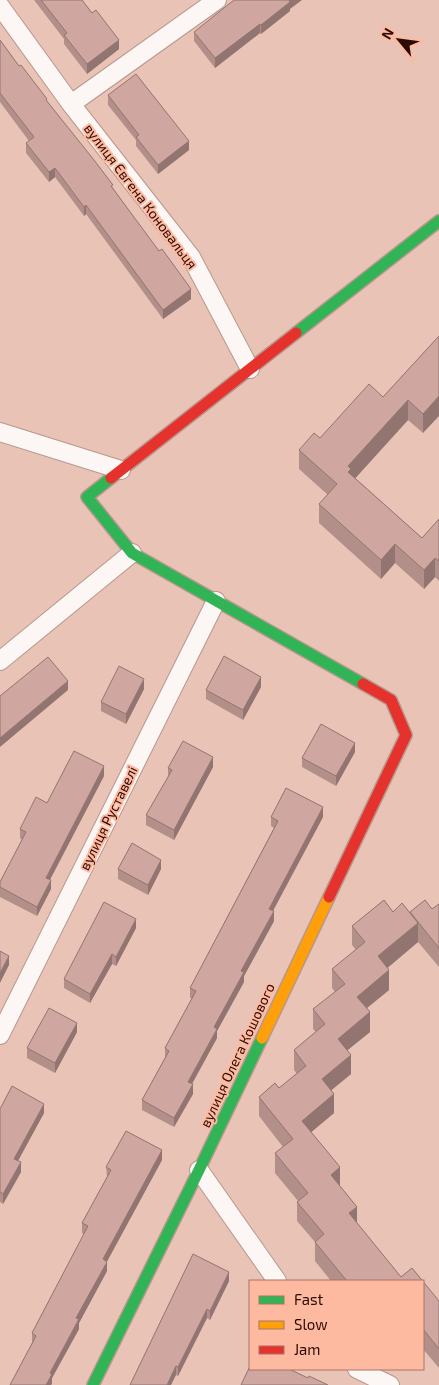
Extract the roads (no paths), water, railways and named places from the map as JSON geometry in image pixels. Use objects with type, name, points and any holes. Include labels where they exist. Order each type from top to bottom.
[{"type":"street","points":[[70,104],[217,0]]},
{"type":"street","name":"вулиця Євгена Коновальця","points":[[0,6],[70,104],[191,257],[250,369]]},
{"type":"street","points":[[216,601],[132,554],[87,497],[439,221]]},
{"type":"street","points":[[0,432],[121,470]]},
{"type":"street","points":[[0,661],[132,554]]},
{"type":"street","name":"вулиця Олега Кошового","points":[[93,1385],[199,1170],[406,735],[391,700],[216,601]]},
{"type":"street","name":"вулиця Руставелі","points":[[0,1035],[216,601]]},
{"type":"street","points":[[199,1170],[276,1280]]},
{"type":"street","points":[[359,1370],[390,1385]]}]
